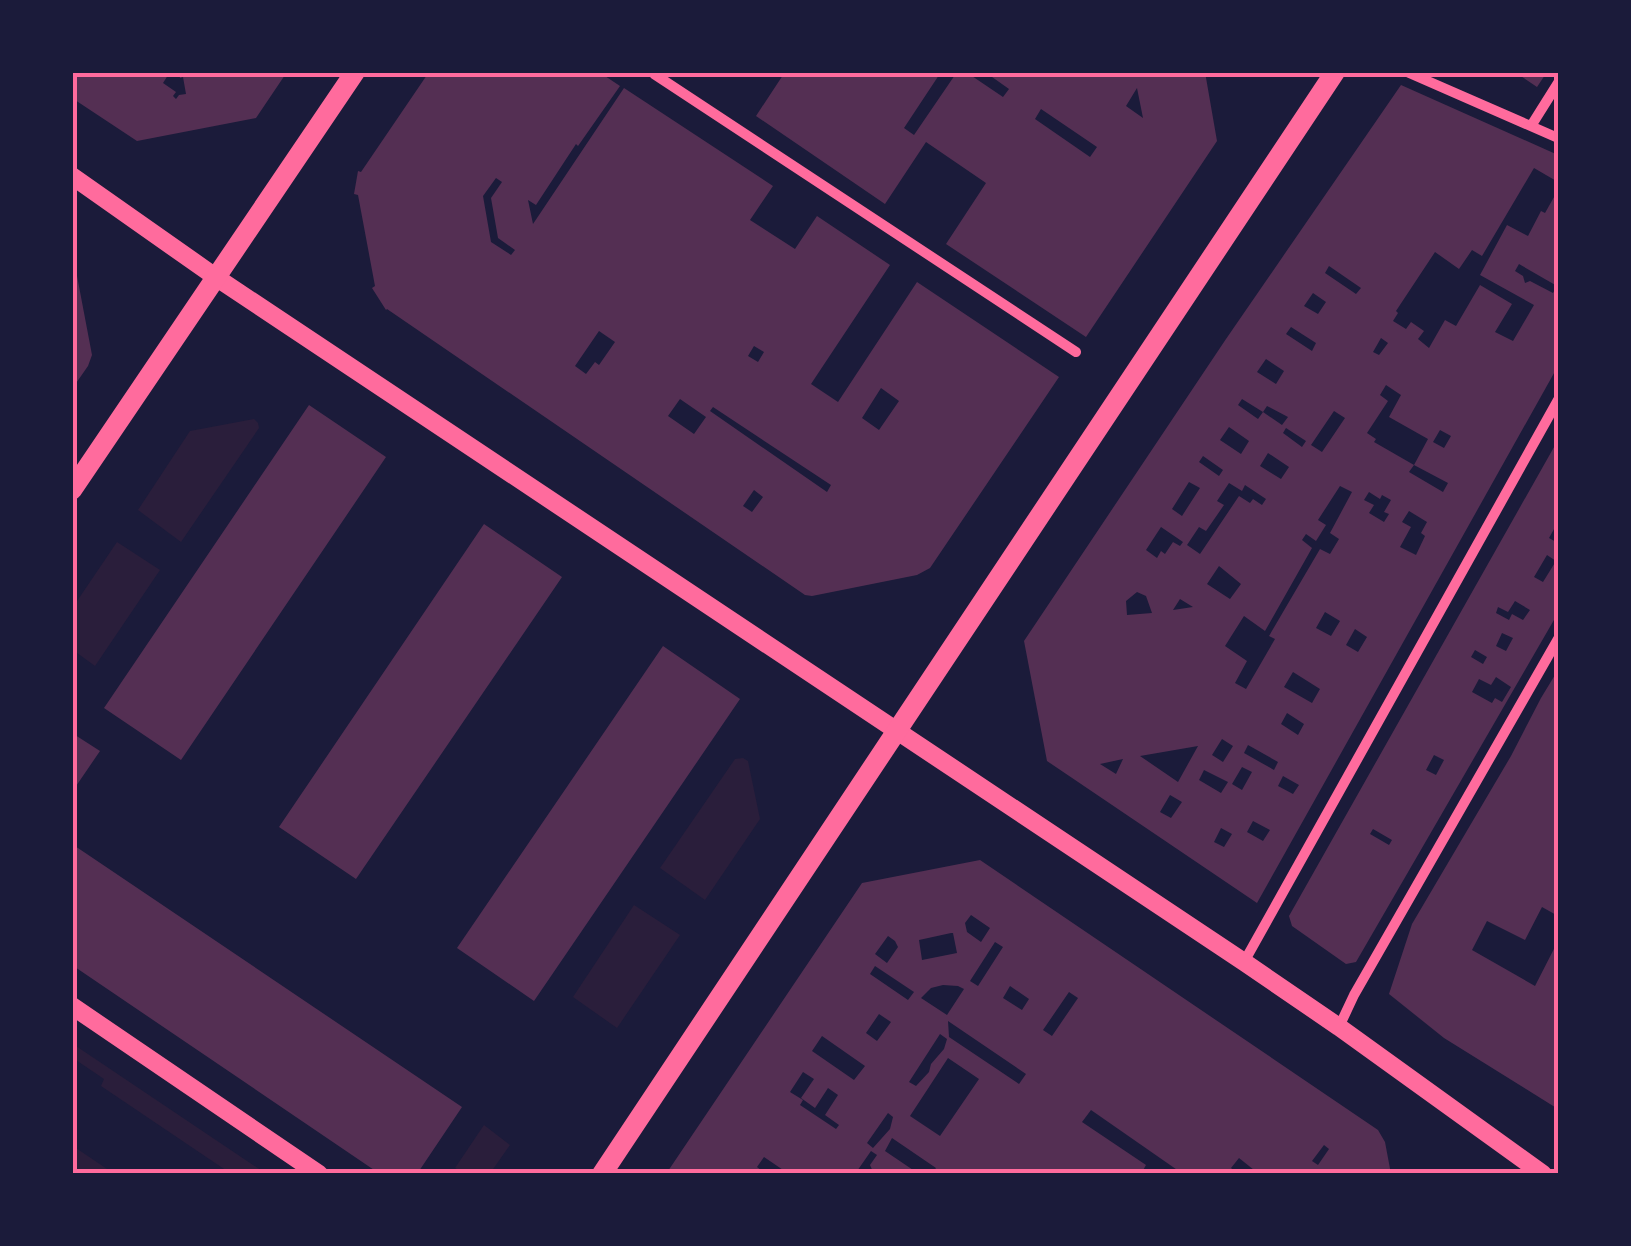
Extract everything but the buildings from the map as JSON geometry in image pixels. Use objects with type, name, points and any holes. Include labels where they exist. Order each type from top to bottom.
[{"type":"main road","points":[[72,490],[355,72]]},
{"type":"main road","points":[[602,1174],[1335,72]]},
{"type":"street","points":[[1407,72],[1558,138]]},
{"type":"street","points":[[654,74],[1076,352]]},
{"type":"street","points":[[1531,126],[1558,83]]},
{"type":"street","points":[[72,176],[217,278],[1244,962],[1339,1027],[1532,1171]]},
{"type":"street","points":[[1244,962],[1558,400]]},
{"type":"street","points":[[1339,1027],[1558,639]]},
{"type":"street","points":[[72,1006],[319,1174]]},
{"type":"shaded area","points":[[254,419],[259,428],[181,542],[138,510],[190,431]]},
{"type":"shaded area","points":[[117,542],[160,570],[95,666],[73,650],[73,607]]},
{"type":"shaded area","points":[[735,759],[748,761],[760,819],[705,900],[660,868]]},
{"type":"shaded area","points":[[634,905],[680,935],[617,1028],[573,997]]},
{"type":"shaded area","points":[[72,1044],[265,1173],[230,1173],[101,1086],[104,1079],[73,1058]]},
{"type":"shaded area","points":[[484,1125],[510,1145],[491,1172],[464,1173],[455,1168]]},
{"type":"shaded area","points":[[73,1146],[113,1173],[73,1173]]}]
